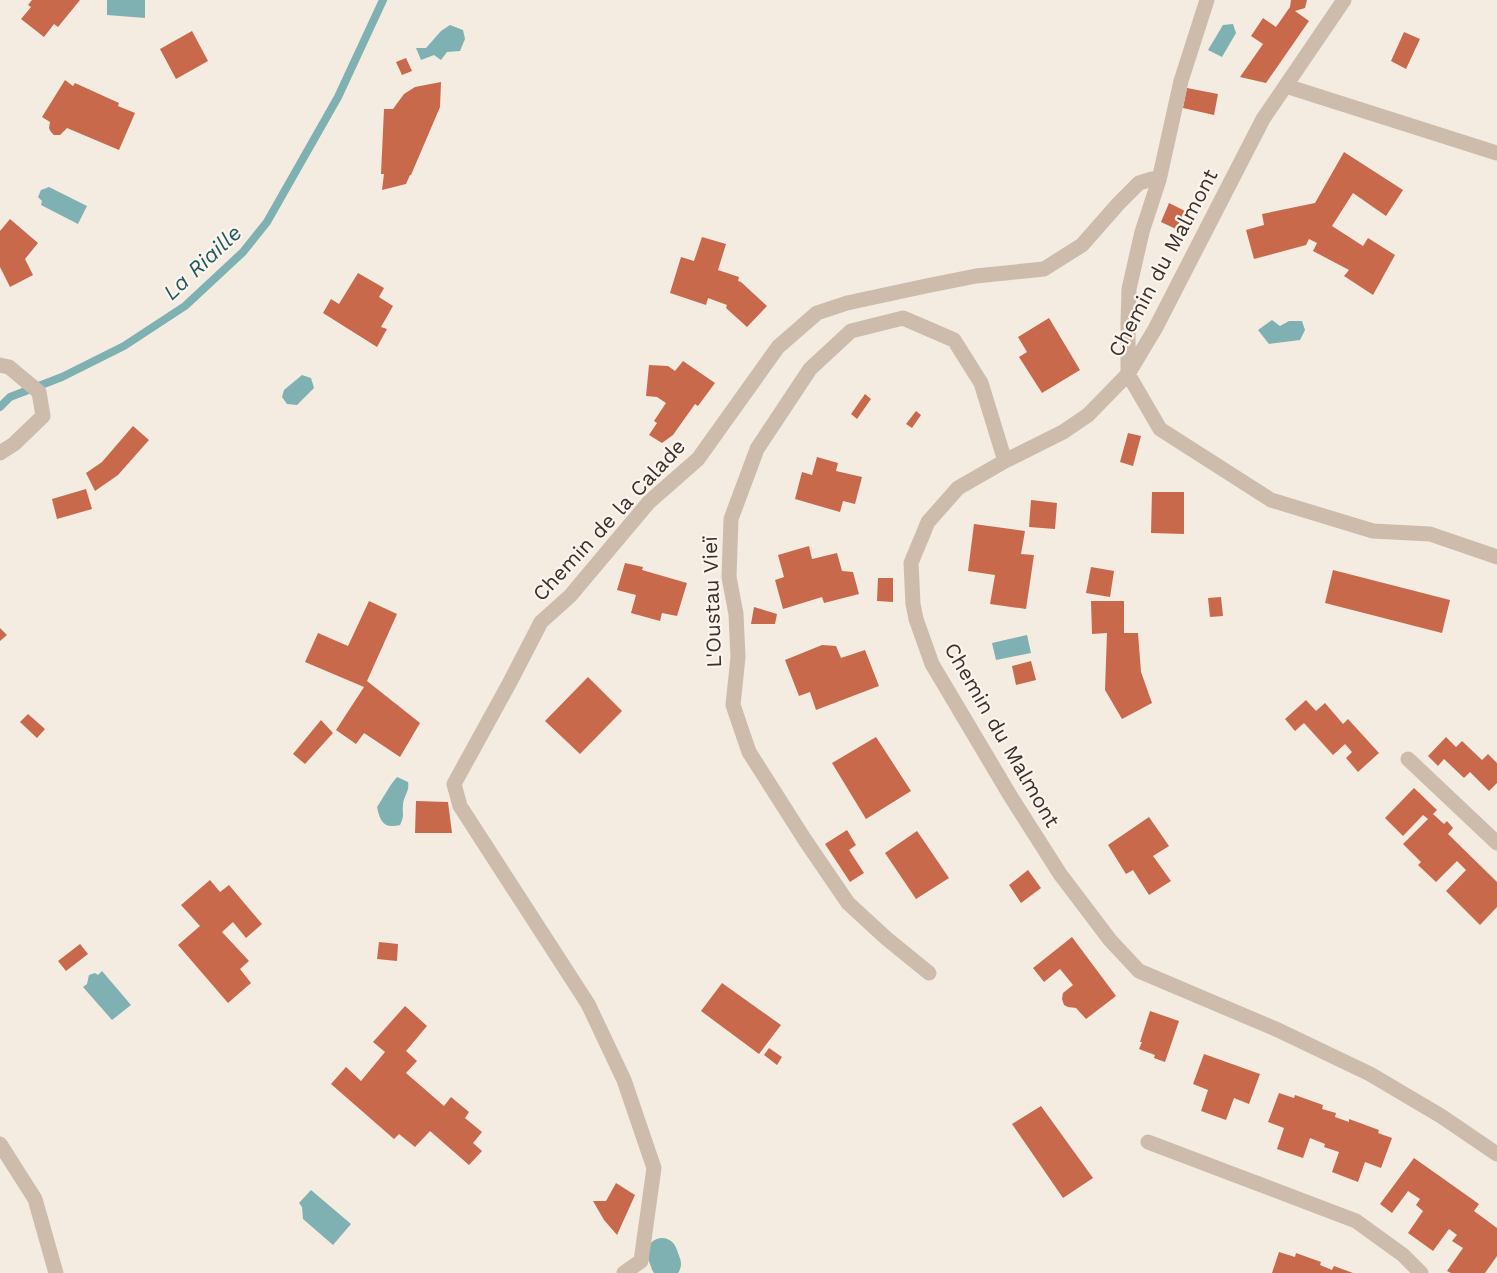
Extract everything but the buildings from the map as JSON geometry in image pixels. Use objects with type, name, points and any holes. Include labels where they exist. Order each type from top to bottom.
[{"type":"street","points":[[1207,0],[1181,81],[1159,180],[1142,232],[1129,289],[1128,374],[1160,429],[1271,500],[1373,531],[1430,534],[1497,557]]},
{"type":"street","name":"Chemin du Malmont","points":[[1344,0],[1263,119],[1155,329],[1128,374],[1088,415],[1063,432],[957,488],[928,522],[911,563],[913,604],[932,664],[1011,797],[1060,874],[1110,939],[1139,971],[1278,1030],[1370,1074],[1441,1116],[1497,1154]]},
{"type":"street","points":[[1286,86],[1497,153]]},
{"type":"street","name":"Chemin de la Calade","points":[[624,1273],[641,1261],[654,1168],[624,1080],[588,1004],[460,806],[454,784],[541,622],[570,596],[649,502],[698,459],[778,347],[817,313],[847,303],[976,276],[1044,269],[1082,245],[1139,183],[1152,179],[1159,180]]},
{"type":"street","name":"L'Oustau Vieï","points":[[929,973],[848,903],[749,752],[733,705],[738,657],[736,615],[729,577],[731,519],[757,449],[810,369],[851,331],[903,318],[954,340],[981,383],[1005,461]]},
{"type":"street","points":[[0,453],[14,444],[43,416],[39,392],[4,366]]},
{"type":"street","points":[[1408,759],[1497,843]]},
{"type":"street","points":[[1148,1142],[1356,1221],[1403,1255],[1421,1273]]},
{"type":"street","points":[[0,1144],[35,1199],[56,1273]]},
{"type":"water","points":[[107,0],[145,0],[145,18],[107,15]]},
{"type":"water","points":[[1233,24],[1236,33],[1222,57],[1208,50],[1223,25]]},
{"type":"water","points":[[450,25],[463,30],[465,39],[460,51],[447,52],[441,60],[434,55],[421,60],[416,48],[426,48],[441,31]]},
{"type":"water","points":[[49,187],[87,206],[78,224],[41,205],[42,201],[38,197],[41,190]]},
{"type":"water","points":[[1272,320],[1280,326],[1289,321],[1302,321],[1305,330],[1300,340],[1269,344],[1258,330]]},
{"type":"water","points":[[302,375],[311,378],[314,388],[297,405],[287,404],[282,397],[284,390]]},
{"type":"water","points":[[1027,635],[1031,653],[996,660],[992,643]]},
{"type":"water","points":[[397,777],[408,782],[408,788],[403,802],[403,816],[400,825],[390,826],[383,823],[377,807]]},
{"type":"water","points":[[102,971],[131,1005],[112,1020],[83,987],[87,984],[89,975],[95,973],[98,975]]},
{"type":"water","points":[[311,1190],[351,1224],[333,1245],[303,1219],[302,1207],[299,1203]]},
{"type":"waterway","name":"La Riaille","points":[[0,407],[10,397],[62,377],[124,346],[185,306],[243,252],[267,222],[338,97],[383,0]]},
{"type":"waterway","points":[[662,1253],[666,1264]]}]
